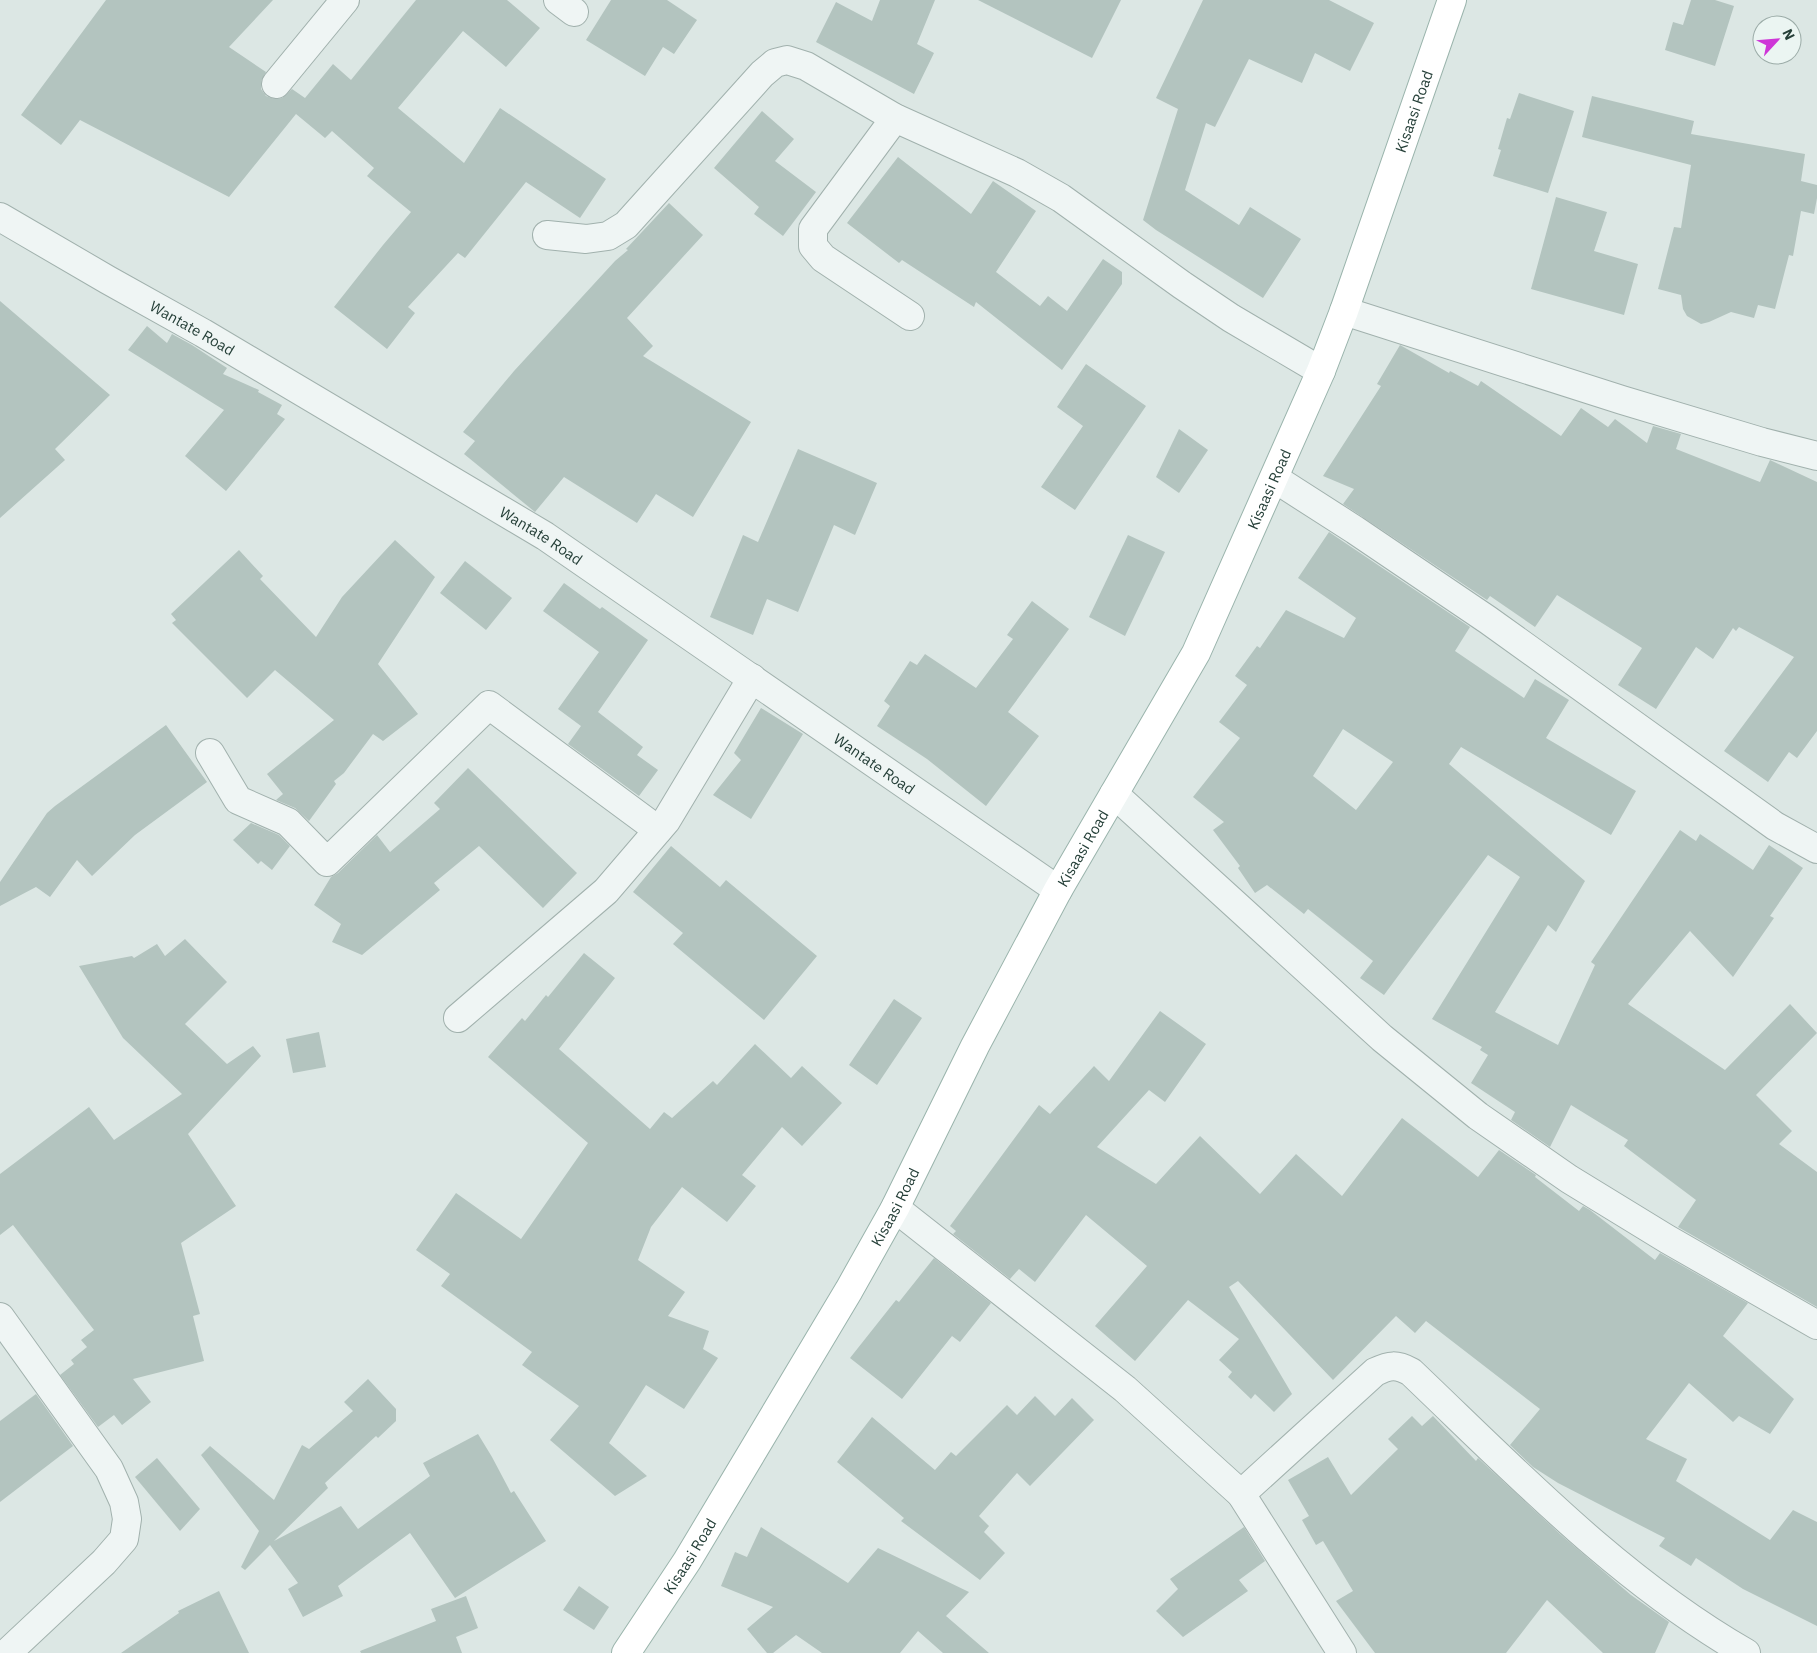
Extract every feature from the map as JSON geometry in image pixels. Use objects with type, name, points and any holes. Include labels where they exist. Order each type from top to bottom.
[{"type":"main road","name":"Kisaasi Road","points":[[626,1653],[702,1535],[849,1290],[895,1208],[975,1046],[1058,890],[1196,653],[1321,371],[1344,311],[1452,0]]},
{"type":"street","points":[[276,84],[345,0]]},
{"type":"street","points":[[547,235],[586,239],[608,236],[626,225],[762,74],[775,63],[787,60],[806,66],[896,118],[1017,173],[1061,198],[1223,312],[1321,371]]},
{"type":"street","points":[[896,118],[813,228],[813,246],[823,258],[910,316]]},
{"type":"street","name":"Wantate Road","points":[[0,217],[211,337],[545,536],[1058,890]]},
{"type":"street","points":[[1344,311],[1641,406],[1762,442],[1817,456]]},
{"type":"street","points":[[1274,478],[1488,620],[1774,826],[1817,849]]},
{"type":"street","points":[[458,1018],[606,891],[666,821],[752,678]]},
{"type":"street","points":[[210,753],[238,800],[288,822],[327,862],[489,705],[658,830]]},
{"type":"street","points":[[1114,794],[1382,1038],[1478,1116],[1569,1179],[1667,1240],[1817,1325]]},
{"type":"street","points":[[895,1208],[1124,1388],[1241,1494],[1342,1653]]},
{"type":"street","points":[[0,1317],[110,1469],[124,1502],[127,1519],[124,1539],[104,1562],[7,1653]]},
{"type":"street","points":[[1241,1494],[1375,1372],[1387,1366],[1400,1367],[1411,1372],[1544,1498],[1634,1577],[1724,1640],[1746,1653]]},
{"type":"building","points":[[106,0],[273,0],[229,47],[266,72],[261,81],[261,89],[266,96],[274,99],[282,98],[292,89],[305,98],[333,64],[351,80],[416,0],[507,0],[540,28],[506,67],[463,31],[398,108],[464,163],[500,108],[606,179],[580,218],[526,182],[465,258],[458,253],[408,307],[415,313],[387,349],[334,307],[411,212],[367,176],[374,168],[332,131],[325,138],[296,114],[229,197],[80,120],[61,145],[21,115]]},
{"type":"building","points":[[611,0],[667,0],[697,20],[674,54],[663,47],[645,76],[586,40]]},
{"type":"building","points":[[880,0],[935,0],[917,44],[934,53],[914,94],[816,42],[836,2],[872,21]]},
{"type":"building","points":[[978,0],[1121,0],[1092,58]]},
{"type":"building","points":[[1203,0],[1329,0],[1374,23],[1350,71],[1315,53],[1302,83],[1249,59],[1215,127],[1206,123],[1185,190],[1239,225],[1250,207],[1301,239],[1263,298],[1143,220],[1178,109],[1156,98]]},
{"type":"building","points":[[1691,0],[1715,0],[1734,6],[1715,66],[1665,50],[1673,22],[1683,25]]},
{"type":"building","points":[[1519,93],[1574,111],[1548,193],[1493,176],[1501,150],[1498,149],[1507,118],[1510,119]]},
{"type":"building","points":[[1592,96],[1694,121],[1691,134],[1805,154],[1801,181],[1817,185],[1814,214],[1801,211],[1793,256],[1789,255],[1775,309],[1758,305],[1754,318],[1731,312],[1701,324],[1687,316],[1683,309],[1681,295],[1658,289],[1674,227],[1681,228],[1691,165],[1582,137]]},
{"type":"building","points":[[762,111],[794,139],[775,161],[816,192],[783,236],[754,214],[759,207],[714,168]]},
{"type":"building","points":[[898,157],[971,214],[993,181],[1036,211],[996,272],[1040,306],[1048,296],[1067,311],[1103,259],[1122,272],[1122,284],[1062,370],[976,302],[974,307],[902,260],[899,263],[847,223]]},
{"type":"building","points":[[1556,197],[1607,212],[1594,251],[1638,264],[1624,315],[1531,289]]},
{"type":"building","points":[[669,203],[703,235],[627,318],[653,346],[643,356],[751,422],[693,517],[656,494],[637,523],[564,477],[535,512],[464,454],[475,441],[463,432],[514,371],[615,261],[628,250],[626,249]]},
{"type":"building","points":[[0,301],[110,395],[55,449],[65,460],[0,518]]},
{"type":"building","points":[[147,326],[167,343],[172,334],[192,345],[227,368],[223,374],[259,390],[258,392],[282,405],[277,414],[285,419],[226,491],[185,456],[224,410],[128,350]]},
{"type":"building","points":[[1400,345],[1449,373],[1450,371],[1478,386],[1481,381],[1561,436],[1581,408],[1608,427],[1615,419],[1647,443],[1653,426],[1681,434],[1676,449],[1760,482],[1770,460],[1817,482],[1817,731],[1797,758],[1789,752],[1768,782],[1724,751],[1794,657],[1739,627],[1736,631],[1733,628],[1713,659],[1696,647],[1656,709],[1618,685],[1642,648],[1557,595],[1535,627],[1490,596],[1487,600],[1343,504],[1354,489],[1323,476],[1381,386],[1377,384]]},
{"type":"building","points":[[1086,364],[1146,406],[1075,510],[1041,487],[1083,426],[1057,407]]},
{"type":"building","points":[[1179,429],[1208,450],[1179,493],[1156,477]]},
{"type":"building","points":[[798,449],[877,483],[855,535],[834,525],[798,612],[767,599],[753,635],[710,617],[743,535],[758,542]]},
{"type":"building","points":[[1329,532],[1470,627],[1455,651],[1524,698],[1535,679],[1569,700],[1546,738],[1636,791],[1611,835],[1461,747],[1449,764],[1585,881],[1556,932],[1548,925],[1495,1012],[1558,1045],[1595,965],[1591,962],[1680,830],[1696,841],[1700,834],[1753,870],[1769,845],[1803,868],[1770,916],[1774,918],[1733,977],[1690,931],[1628,1004],[1725,1070],[1790,1004],[1817,1033],[1756,1095],[1792,1131],[1779,1144],[1817,1172],[1817,1307],[1678,1227],[1696,1200],[1624,1146],[1628,1140],[1571,1105],[1550,1147],[1511,1120],[1515,1112],[1471,1083],[1488,1055],[1480,1050],[1482,1047],[1432,1019],[1520,877],[1488,855],[1384,995],[1360,978],[1373,961],[1308,909],[1304,914],[1267,885],[1255,893],[1238,868],[1240,866],[1213,830],[1224,822],[1193,797],[1240,738],[1219,722],[1247,685],[1235,676],[1257,646],[1260,648],[1286,610],[1344,638],[1356,618],[1298,578]],"holes":[[[1343,729],[1393,762],[1356,810],[1313,776]]]},
{"type":"building","points":[[1128,535],[1165,552],[1125,636],[1089,617]]},
{"type":"building","points":[[395,540],[435,577],[378,664],[418,714],[383,741],[373,734],[344,773],[334,781],[336,784],[309,821],[295,808],[276,800],[283,794],[267,774],[334,720],[275,670],[247,698],[172,623],[176,620],[171,614],[239,550],[263,576],[260,579],[316,637],[342,597]]},
{"type":"building","points":[[465,561],[512,598],[486,630],[440,593]]},
{"type":"building","points":[[564,583],[648,640],[598,712],[643,747],[637,755],[658,770],[639,796],[568,744],[581,726],[558,709],[599,652],[543,611]]},
{"type":"building","points":[[1032,601],[1069,629],[1008,712],[1039,736],[986,806],[927,759],[877,726],[890,706],[884,701],[910,661],[917,665],[925,654],[976,688],[1013,639],[1007,635]]},
{"type":"building","points":[[761,708],[803,734],[751,819],[713,795],[741,760],[734,753]]},
{"type":"building","points":[[166,725],[207,782],[135,835],[92,876],[77,860],[50,897],[36,887],[0,906],[0,882],[47,813]]},
{"type":"building","points":[[468,768],[577,873],[543,908],[479,846],[434,883],[440,890],[362,955],[332,942],[341,924],[314,905],[331,877],[338,873],[377,835],[390,852],[440,809],[434,803]]},
{"type":"building","points":[[251,823],[279,835],[290,846],[272,870],[261,861],[258,864],[233,840]]},
{"type":"building","points":[[671,846],[720,887],[726,880],[817,956],[764,1020],[673,944],[683,933],[633,892]]},
{"type":"building","points":[[185,939],[227,982],[185,1024],[227,1064],[253,1046],[261,1056],[188,1134],[236,1206],[181,1243],[200,1314],[193,1316],[204,1361],[133,1379],[151,1402],[122,1425],[114,1415],[98,1427],[60,1375],[74,1364],[71,1360],[87,1347],[81,1340],[94,1330],[13,1225],[0,1235],[0,1174],[89,1107],[114,1140],[182,1094],[123,1038],[79,966],[132,956],[134,958],[157,944],[165,956]]},
{"type":"building","points":[[584,953],[615,978],[559,1049],[650,1129],[664,1112],[672,1118],[713,1081],[717,1085],[755,1044],[791,1078],[802,1066],[842,1103],[802,1146],[782,1127],[742,1175],[756,1186],[727,1222],[682,1187],[651,1227],[638,1260],[685,1292],[668,1316],[709,1331],[703,1349],[718,1358],[684,1409],[646,1385],[609,1443],[647,1476],[615,1496],[550,1440],[579,1406],[522,1365],[532,1352],[441,1286],[450,1274],[416,1250],[456,1193],[521,1239],[588,1143],[488,1057],[522,1018],[525,1021],[546,995],[548,997]]},
{"type":"building","points":[[894,999],[922,1018],[877,1085],[849,1065]]},
{"type":"building","points":[[1160,1011],[1206,1044],[1165,1102],[1149,1090],[1097,1147],[1156,1184],[1200,1136],[1260,1194],[1296,1154],[1342,1196],[1402,1118],[1478,1177],[1499,1150],[1536,1175],[1535,1177],[1579,1211],[1583,1206],[1590,1210],[1655,1260],[1660,1253],[1748,1303],[1723,1336],[1794,1399],[1770,1434],[1739,1416],[1733,1422],[1689,1383],[1646,1439],[1687,1459],[1676,1481],[1770,1540],[1793,1510],[1817,1522],[1817,1626],[1743,1589],[1696,1558],[1691,1566],[1659,1546],[1665,1538],[1558,1483],[1533,1467],[1510,1445],[1540,1409],[1426,1321],[1415,1333],[1396,1316],[1333,1380],[1238,1281],[1229,1287],[1292,1394],[1274,1412],[1255,1394],[1251,1399],[1228,1377],[1232,1372],[1219,1360],[1239,1339],[1188,1300],[1135,1361],[1095,1326],[1147,1266],[1086,1215],[1035,1282],[1019,1269],[1010,1279],[953,1234],[956,1231],[950,1226],[1039,1105],[1050,1114],[1094,1066],[1109,1081]]},
{"type":"building","points":[[319,1032],[326,1067],[293,1073],[286,1039]]},
{"type":"building","points":[[934,1258],[991,1303],[960,1342],[952,1336],[902,1399],[850,1358],[896,1300],[899,1302]]},
{"type":"building","points":[[368,1379],[396,1409],[396,1421],[378,1438],[376,1436],[325,1483],[328,1488],[274,1541],[341,1506],[358,1529],[430,1476],[423,1463],[478,1434],[511,1493],[514,1491],[546,1541],[455,1598],[410,1533],[338,1586],[343,1596],[303,1617],[288,1589],[298,1583],[270,1545],[245,1570],[241,1567],[259,1531],[201,1455],[210,1446],[274,1500],[302,1445],[309,1449],[353,1411],[344,1402]]},
{"type":"building","points":[[36,1394],[73,1446],[0,1502],[0,1421]]},
{"type":"building","points":[[1035,1396],[1055,1416],[1072,1398],[1094,1420],[1030,1486],[1017,1473],[979,1516],[989,1526],[984,1532],[1005,1553],[980,1580],[901,1521],[904,1518],[837,1462],[872,1417],[935,1470],[951,1452],[956,1456],[1007,1405],[1017,1415]]},
{"type":"building","points":[[1412,1416],[1422,1426],[1433,1416],[1476,1461],[1478,1458],[1560,1534],[1631,1595],[1669,1622],[1655,1653],[1603,1653],[1547,1600],[1506,1653],[1375,1653],[1336,1601],[1353,1591],[1323,1541],[1316,1545],[1302,1520],[1309,1516],[1288,1480],[1328,1457],[1351,1495],[1398,1449],[1388,1439]]},
{"type":"building","points":[[157,1458],[200,1509],[180,1531],[135,1477]]},
{"type":"building","points":[[761,1527],[848,1583],[878,1548],[969,1592],[946,1616],[989,1653],[943,1653],[918,1631],[900,1653],[822,1653],[796,1635],[773,1653],[767,1653],[747,1629],[773,1607],[721,1586],[735,1552],[747,1557]]},
{"type":"building","points":[[1244,1527],[1265,1561],[1239,1580],[1248,1591],[1183,1637],[1156,1611],[1178,1589],[1170,1579]]},
{"type":"building","points":[[579,1586],[609,1607],[594,1630],[563,1610]]},
{"type":"building","points":[[219,1591],[249,1653],[121,1653],[179,1613],[178,1611]]},
{"type":"building","points":[[466,1596],[478,1628],[456,1637],[462,1653],[361,1653],[360,1651],[436,1621],[431,1609]]}]
